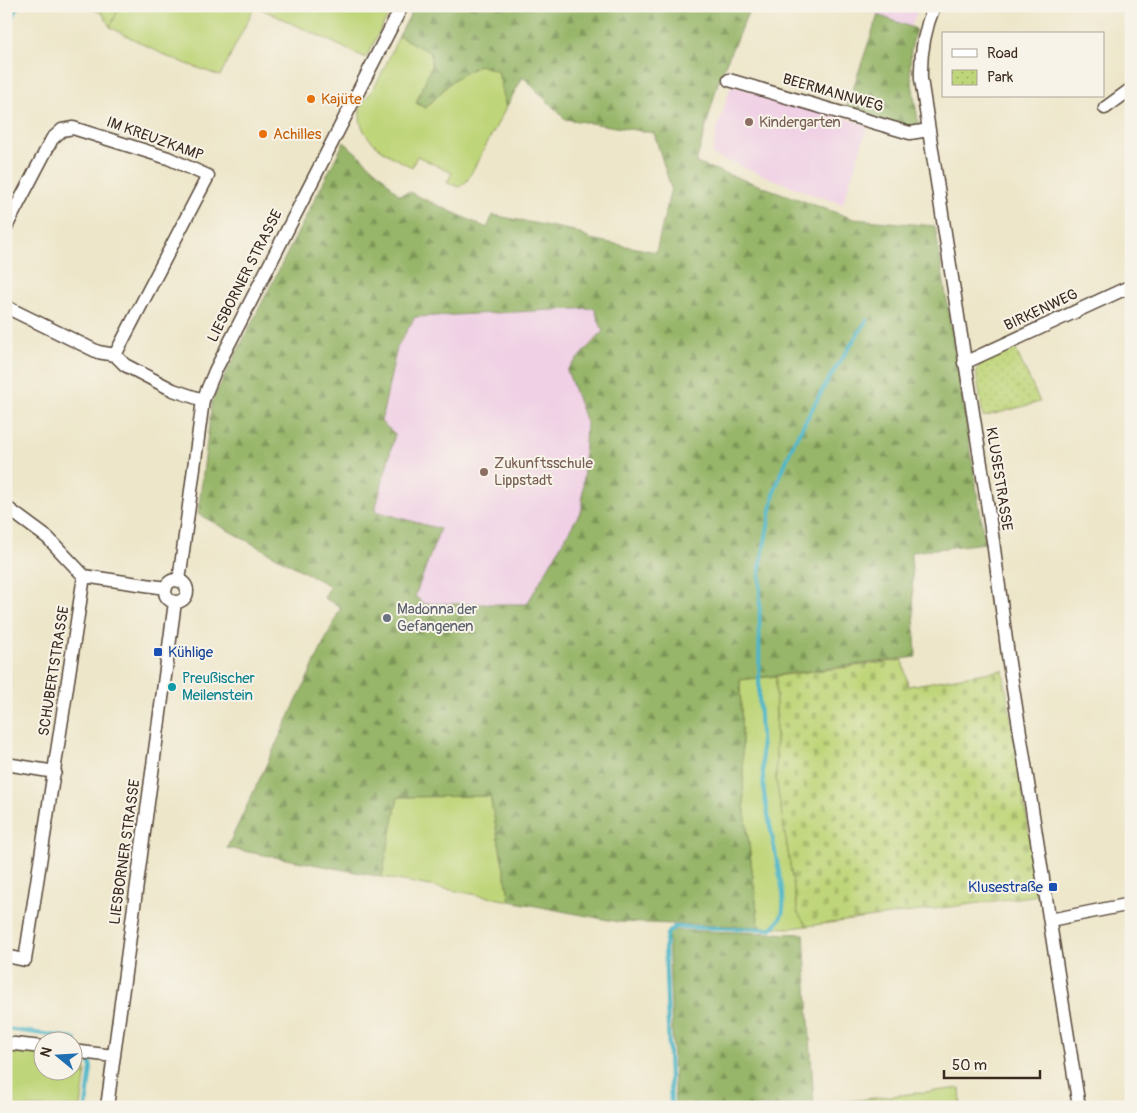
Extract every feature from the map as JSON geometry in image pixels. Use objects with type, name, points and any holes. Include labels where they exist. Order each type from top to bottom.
[{"type":"street","name":"LIESBORNER STRASSE","points":[[179,580],[203,400],[215,371],[402,6]]},
{"type":"street","name":"KLUSESTRASSE","points":[[934,6],[924,35],[920,65],[964,363],[993,542],[1009,664],[1079,1107]]},
{"type":"street","name":"BEERMANNWEG","points":[[728,80],[910,133],[929,130]]},
{"type":"street","points":[[1105,108],[1131,89]]},
{"type":"street","name":"IM KREUZKAMP","points":[[6,227],[52,140],[62,130],[73,128],[168,158],[208,176],[115,355]]},
{"type":"street","name":"BIRKENWEG","points":[[964,363],[1131,286]]},
{"type":"street","points":[[6,307],[98,352],[115,355],[125,365],[173,390],[203,400]]},
{"type":"street","points":[[6,507],[48,538],[84,576],[166,588]]},
{"type":"street","name":"SCHUBERTSTRASSE","points":[[6,956],[25,960],[84,576]]},
{"type":"street","points":[[179,580],[187,587],[187,594],[181,601],[175,602],[167,597],[166,588],[170,582],[179,580]]},
{"type":"street","name":"LIESBORNER STRASSE","points":[[107,1107],[175,602]]},
{"type":"street","points":[[6,764],[55,772]]},
{"type":"street","points":[[1050,920],[1131,904]]},
{"type":"street","points":[[6,1043],[32,1046]]},
{"type":"street","points":[[82,1052],[114,1056]]},
{"type":"shaded area","points":[[854,6],[919,6],[911,27]]},
{"type":"shaded area","points":[[731,85],[868,125],[843,204],[811,194],[712,155],[716,133]]},
{"type":"shaded area","name":"Zukunftsschule Lippstadt","points":[[594,308],[603,331],[567,370],[586,422],[582,509],[527,604],[424,604],[415,596],[375,511],[395,434],[381,422],[397,347],[415,317]]},
{"type":"green space","points":[[86,6],[120,6],[110,27],[102,13]]},
{"type":"green space","points":[[120,6],[255,6],[220,76],[168,57],[110,27]]},
{"type":"green space","points":[[255,6],[393,6],[366,58]]},
{"type":"green space","points":[[415,6],[751,6],[719,79],[696,163],[854,219],[935,226],[985,543],[911,552],[916,657],[740,680],[744,804],[759,927],[619,922],[510,901],[490,796],[398,797],[382,877],[227,848],[341,607],[324,598],[330,586],[198,514],[212,401],[344,142],[381,175],[399,195],[409,192],[487,228],[493,215],[574,231],[590,239],[656,252],[671,188],[654,133],[565,119],[523,77],[506,108],[498,71],[479,65],[453,80],[425,108],[416,103],[431,67],[431,53],[399,36]],"holes":[[[594,308],[603,331],[567,370],[586,422],[582,509],[527,604],[424,604],[415,596],[440,529],[375,511],[395,434],[381,422],[397,347],[415,317]]]},
{"type":"green space","points":[[878,15],[916,29],[911,49],[910,70],[919,127],[906,127],[846,109]]},
{"type":"green space","points":[[399,36],[431,53],[431,67],[416,103],[426,108],[453,80],[479,65],[498,70],[506,108],[467,181],[459,187],[447,183],[452,173],[417,156],[412,167],[392,157],[374,143],[361,125],[362,103],[379,78]]},
{"type":"green space","points":[[1014,346],[1040,402],[983,417],[976,371],[982,361]]},
{"type":"green space","points":[[903,660],[908,686],[1003,670],[1039,895],[807,926],[798,913],[776,779],[776,676]]},
{"type":"green space","points":[[776,676],[776,779],[798,913],[807,926],[790,928],[759,927],[744,804],[740,680]]},
{"type":"green space","points":[[490,796],[510,901],[382,877],[398,797]]},
{"type":"green space","points":[[668,930],[804,934],[814,1107],[675,1107]]},
{"type":"green space","points":[[6,1050],[32,1053],[32,1080],[82,1080],[83,1060],[86,1070],[81,1107],[6,1107]]},
{"type":"green space","points":[[960,1088],[961,1107],[814,1107],[814,1105]]},
{"type":"waterway","points":[[6,28],[18,6]]},
{"type":"waterway","points":[[671,1107],[665,946],[667,934],[674,927],[770,929],[775,926],[782,914],[783,893],[764,794],[759,697],[760,568],[775,489],[794,442],[828,380],[867,320]]},
{"type":"waterway","points":[[6,1029],[32,1032]]},
{"type":"waterway","points":[[86,1107],[91,1068],[90,1061]]},
{"type":"place","name":"Kajüte","points":[[311,99]]},
{"type":"place","name":"Kindergarten","points":[[749,122]]},
{"type":"place","name":"Achilles","points":[[263,134]]},
{"type":"place","name":"Zukunftsschule Lippstadt","points":[[484,472]]},
{"type":"place","name":"Madonna der Gefangenen","points":[[387,618]]},
{"type":"place","name":"Kühlige","points":[[158,652]]},
{"type":"place","name":"Preußischer Meilenstein","points":[[172,687]]},
{"type":"place","name":"Klusestraße","points":[[1053,887]]}]
